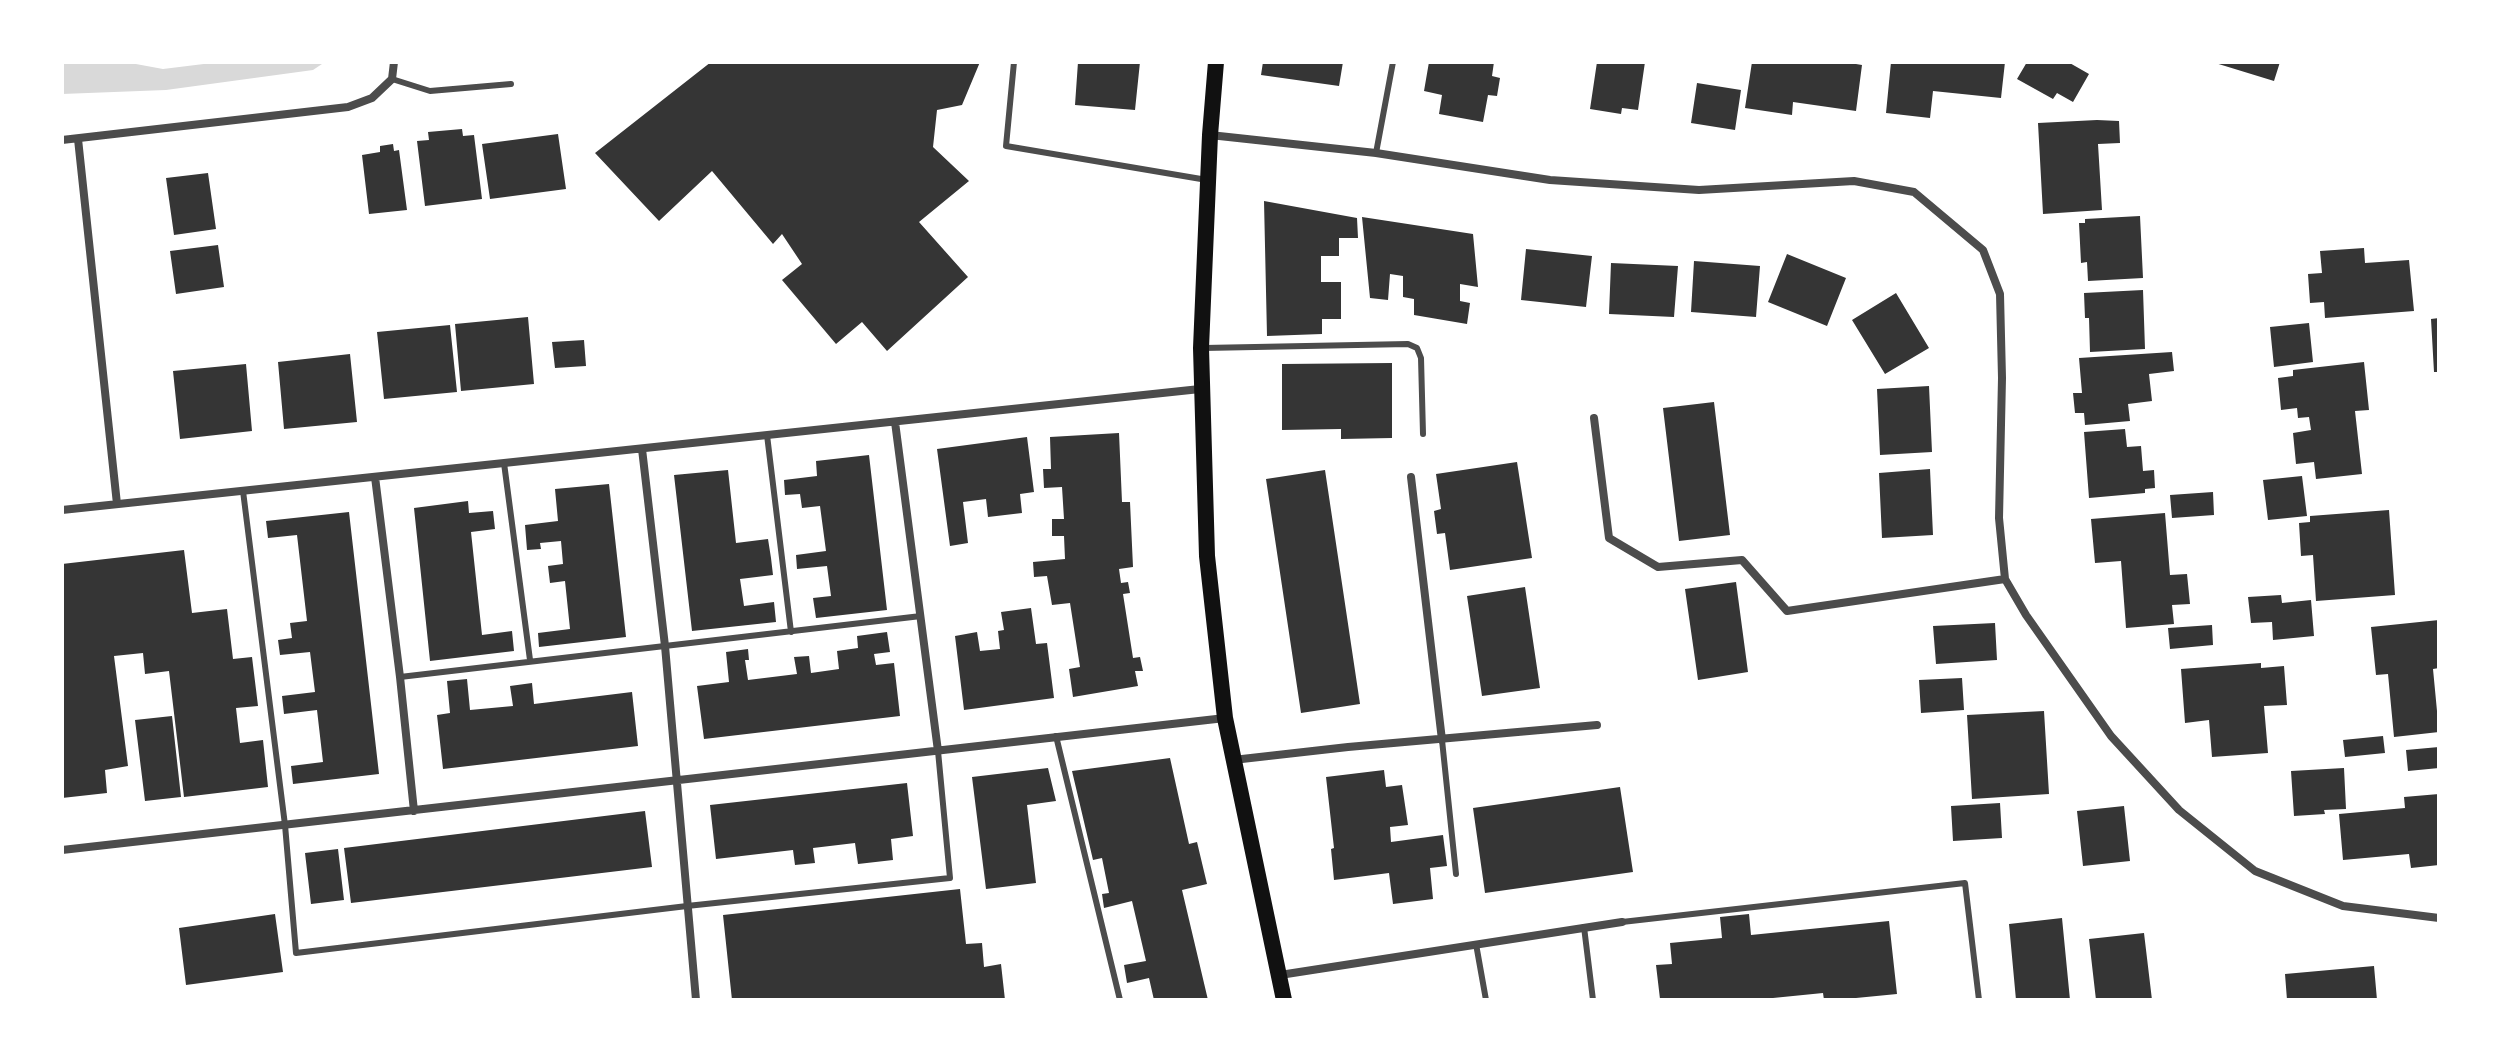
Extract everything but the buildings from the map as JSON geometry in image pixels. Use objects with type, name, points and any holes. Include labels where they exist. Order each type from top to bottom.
[{"type":"main road","points":[[1216,62],[1210,135],[1200,389],[1207,556],[1225,718],[1284,1000]]},
{"type":"street","points":[[62,140],[348,107],[372,98],[392,79],[394,62]]},
{"type":"street","points":[[1210,135],[1376,153],[1550,180],[1699,190],[1854,181],[1914,192],[1983,250],[2000,294],[1999,518],[2005,579],[2026,615],[2111,736],[2179,810],[2255,871],[2343,906],[2439,918]]},
{"type":"street","points":[[78,139],[117,504]]},
{"type":"street","points":[[62,510],[1200,389]]},
{"type":"street","points":[[1594,418],[1609,538],[1658,567],[1742,560],[1787,611],[2005,579]]},
{"type":"street","points":[[895,422],[938,751]]},
{"type":"street","points":[[642,449],[665,646],[696,1000]]},
{"type":"street","points":[[375,477],[414,811]]},
{"type":"street","points":[[1411,477],[1442,740]]},
{"type":"street","points":[[62,850],[1225,718]]},
{"type":"street","points":[[1233,760],[1597,725]]},
{"type":"street","points":[[1279,975],[1622,922]]},
{"type":"lane","points":[[1014,62],[1006,146],[1208,180]]},
{"type":"lane","points":[[1376,153],[1393,62]]},
{"type":"lane","points":[[392,79],[430,91],[511,84]]},
{"type":"lane","points":[[1201,348],[1408,344],[1417,348],[1421,358],[1423,434]]},
{"type":"lane","points":[[767,435],[791,632]]},
{"type":"lane","points":[[504,463],[530,660]]},
{"type":"lane","points":[[243,491],[285,825],[296,953],[950,878],[938,751]]},
{"type":"lane","points":[[400,677],[921,616]]},
{"type":"lane","points":[[1056,736],[1120,1000]]},
{"type":"lane","points":[[1442,740],[1456,874]]},
{"type":"lane","points":[[1622,922],[1965,883],[1979,1000]]},
{"type":"lane","points":[[1584,927],[1593,1000]]},
{"type":"lane","points":[[1476,944],[1486,1000]]},
{"type":"shaded area","points":[[62,62],[125,62],[163,69],[220,62],[325,62],[313,70],[166,90],[62,94]]}]
